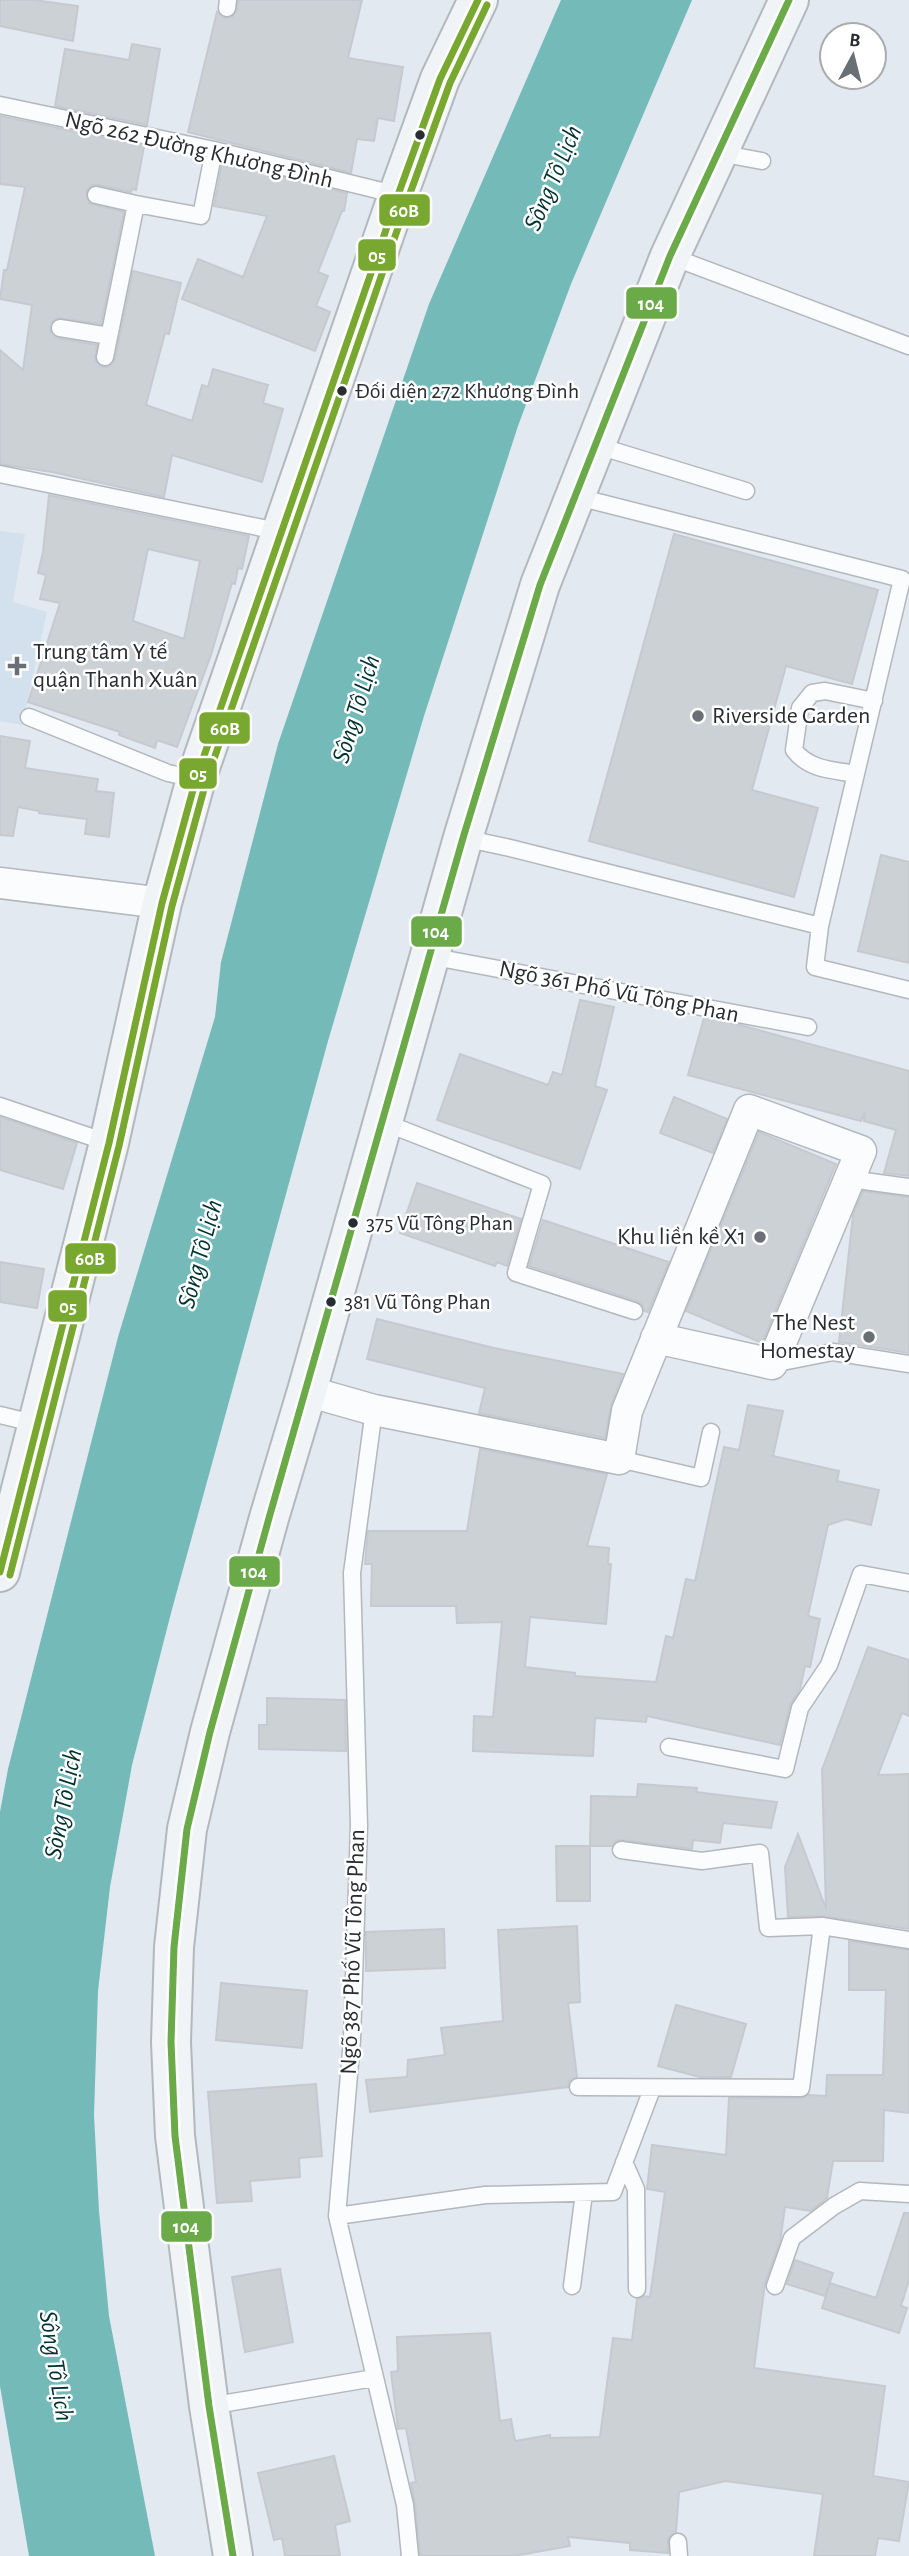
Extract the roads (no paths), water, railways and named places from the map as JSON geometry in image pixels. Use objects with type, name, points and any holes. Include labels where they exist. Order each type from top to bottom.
[{"type":"main road","points":[[0,1573],[109,1143],[163,903],[195,779],[440,79],[478,0]]},
{"type":"main road","points":[[233,2556],[209,2406],[176,2136],[171,2042],[174,1947],[187,1829],[210,1732],[269,1518],[463,838],[540,585],[640,325],[789,0]]},
{"type":"street","points":[[0,883],[163,903]]},
{"type":"street","points":[[307,1391],[374,1410],[619,1459],[627,1411],[656,1338],[749,1110],[861,1151],[772,1364],[656,1338]]},
{"type":"lane","name":"Ngõ 262 Đường Khương Đình","points":[[0,105],[214,150],[398,195]]},
{"type":"lane","points":[[96,195],[201,216],[214,150]]},
{"type":"lane","points":[[717,153],[762,161]]},
{"type":"lane","points":[[105,357],[136,204]]},
{"type":"lane","points":[[670,256],[909,346]]},
{"type":"lane","points":[[60,328],[109,336]]},
{"type":"lane","points":[[595,444],[746,491]]},
{"type":"lane","points":[[0,474],[282,532]]},
{"type":"lane","points":[[574,496],[902,579],[820,926],[815,967],[909,990]]},
{"type":"lane","points":[[856,775],[817,767],[801,759],[794,750],[800,708],[812,693],[825,691],[874,701]]},
{"type":"lane","points":[[29,717],[168,774],[195,779]]},
{"type":"lane","points":[[463,838],[820,926]]},
{"type":"lane","name":"Ngõ 361 Phố Vũ Tông Phan","points":[[429,956],[808,1027]]},
{"type":"lane","points":[[0,1106],[109,1143]]},
{"type":"lane","points":[[383,1122],[542,1184],[516,1273],[634,1311]]},
{"type":"lane","points":[[864,1181],[909,1187]]},
{"type":"lane","points":[[772,1364],[833,1352],[909,1364]]},
{"type":"lane","name":"Ngõ 387 Phố Vũ Tông Phan","points":[[374,1410],[352,1573],[359,1826],[352,2039],[337,2216],[405,2505],[410,2556]]},
{"type":"lane","points":[[0,1415],[37,1424]]},
{"type":"lane","points":[[619,1459],[701,1478],[711,1432]]},
{"type":"lane","points":[[669,1747],[786,1769],[800,1708],[829,1665],[861,1574],[909,1583]]},
{"type":"lane","points":[[621,1850],[702,1861],[760,1853],[768,1928],[822,1926],[909,1940]]},
{"type":"lane","points":[[578,2087],[802,2088],[822,1926]]},
{"type":"lane","points":[[337,2216],[485,2195],[613,2192],[652,2089]]},
{"type":"lane","points":[[624,2162],[636,2189],[637,2289]]},
{"type":"lane","points":[[775,2286],[792,2238],[834,2206],[860,2191],[909,2194]]},
{"type":"lane","points":[[572,2286],[584,2193]]},
{"type":"lane","points":[[209,2406],[374,2378]]},
{"type":"water","name":"Sông Tô Lịch","points":[[561,0],[692,0],[571,284],[518,426],[424,716],[328,1041],[132,1765],[110,1887],[98,1991],[94,2115],[99,2211],[109,2316],[155,2556],[29,2556],[0,2386],[0,1812],[8,1769],[118,1337],[215,1017],[221,962],[278,744],[429,304]]},
{"type":"place","name":"Đối diện 272 Khương Đình","points":[[342,391]]},
{"type":"place","name":"Trung tâm Y tế quận Thanh Xuân","points":[[17,666]]},
{"type":"place","name":"Riverside Garden","points":[[698,716]]},
{"type":"place","name":"375 Vũ Tông Phan","points":[[353,1223]]},
{"type":"place","name":"Khu liền kề X1","points":[[760,1237]]},
{"type":"place","name":"381 Vũ Tông Phan","points":[[331,1302]]},
{"type":"place","name":"The Nest Homestay","points":[[869,1337]]}]
